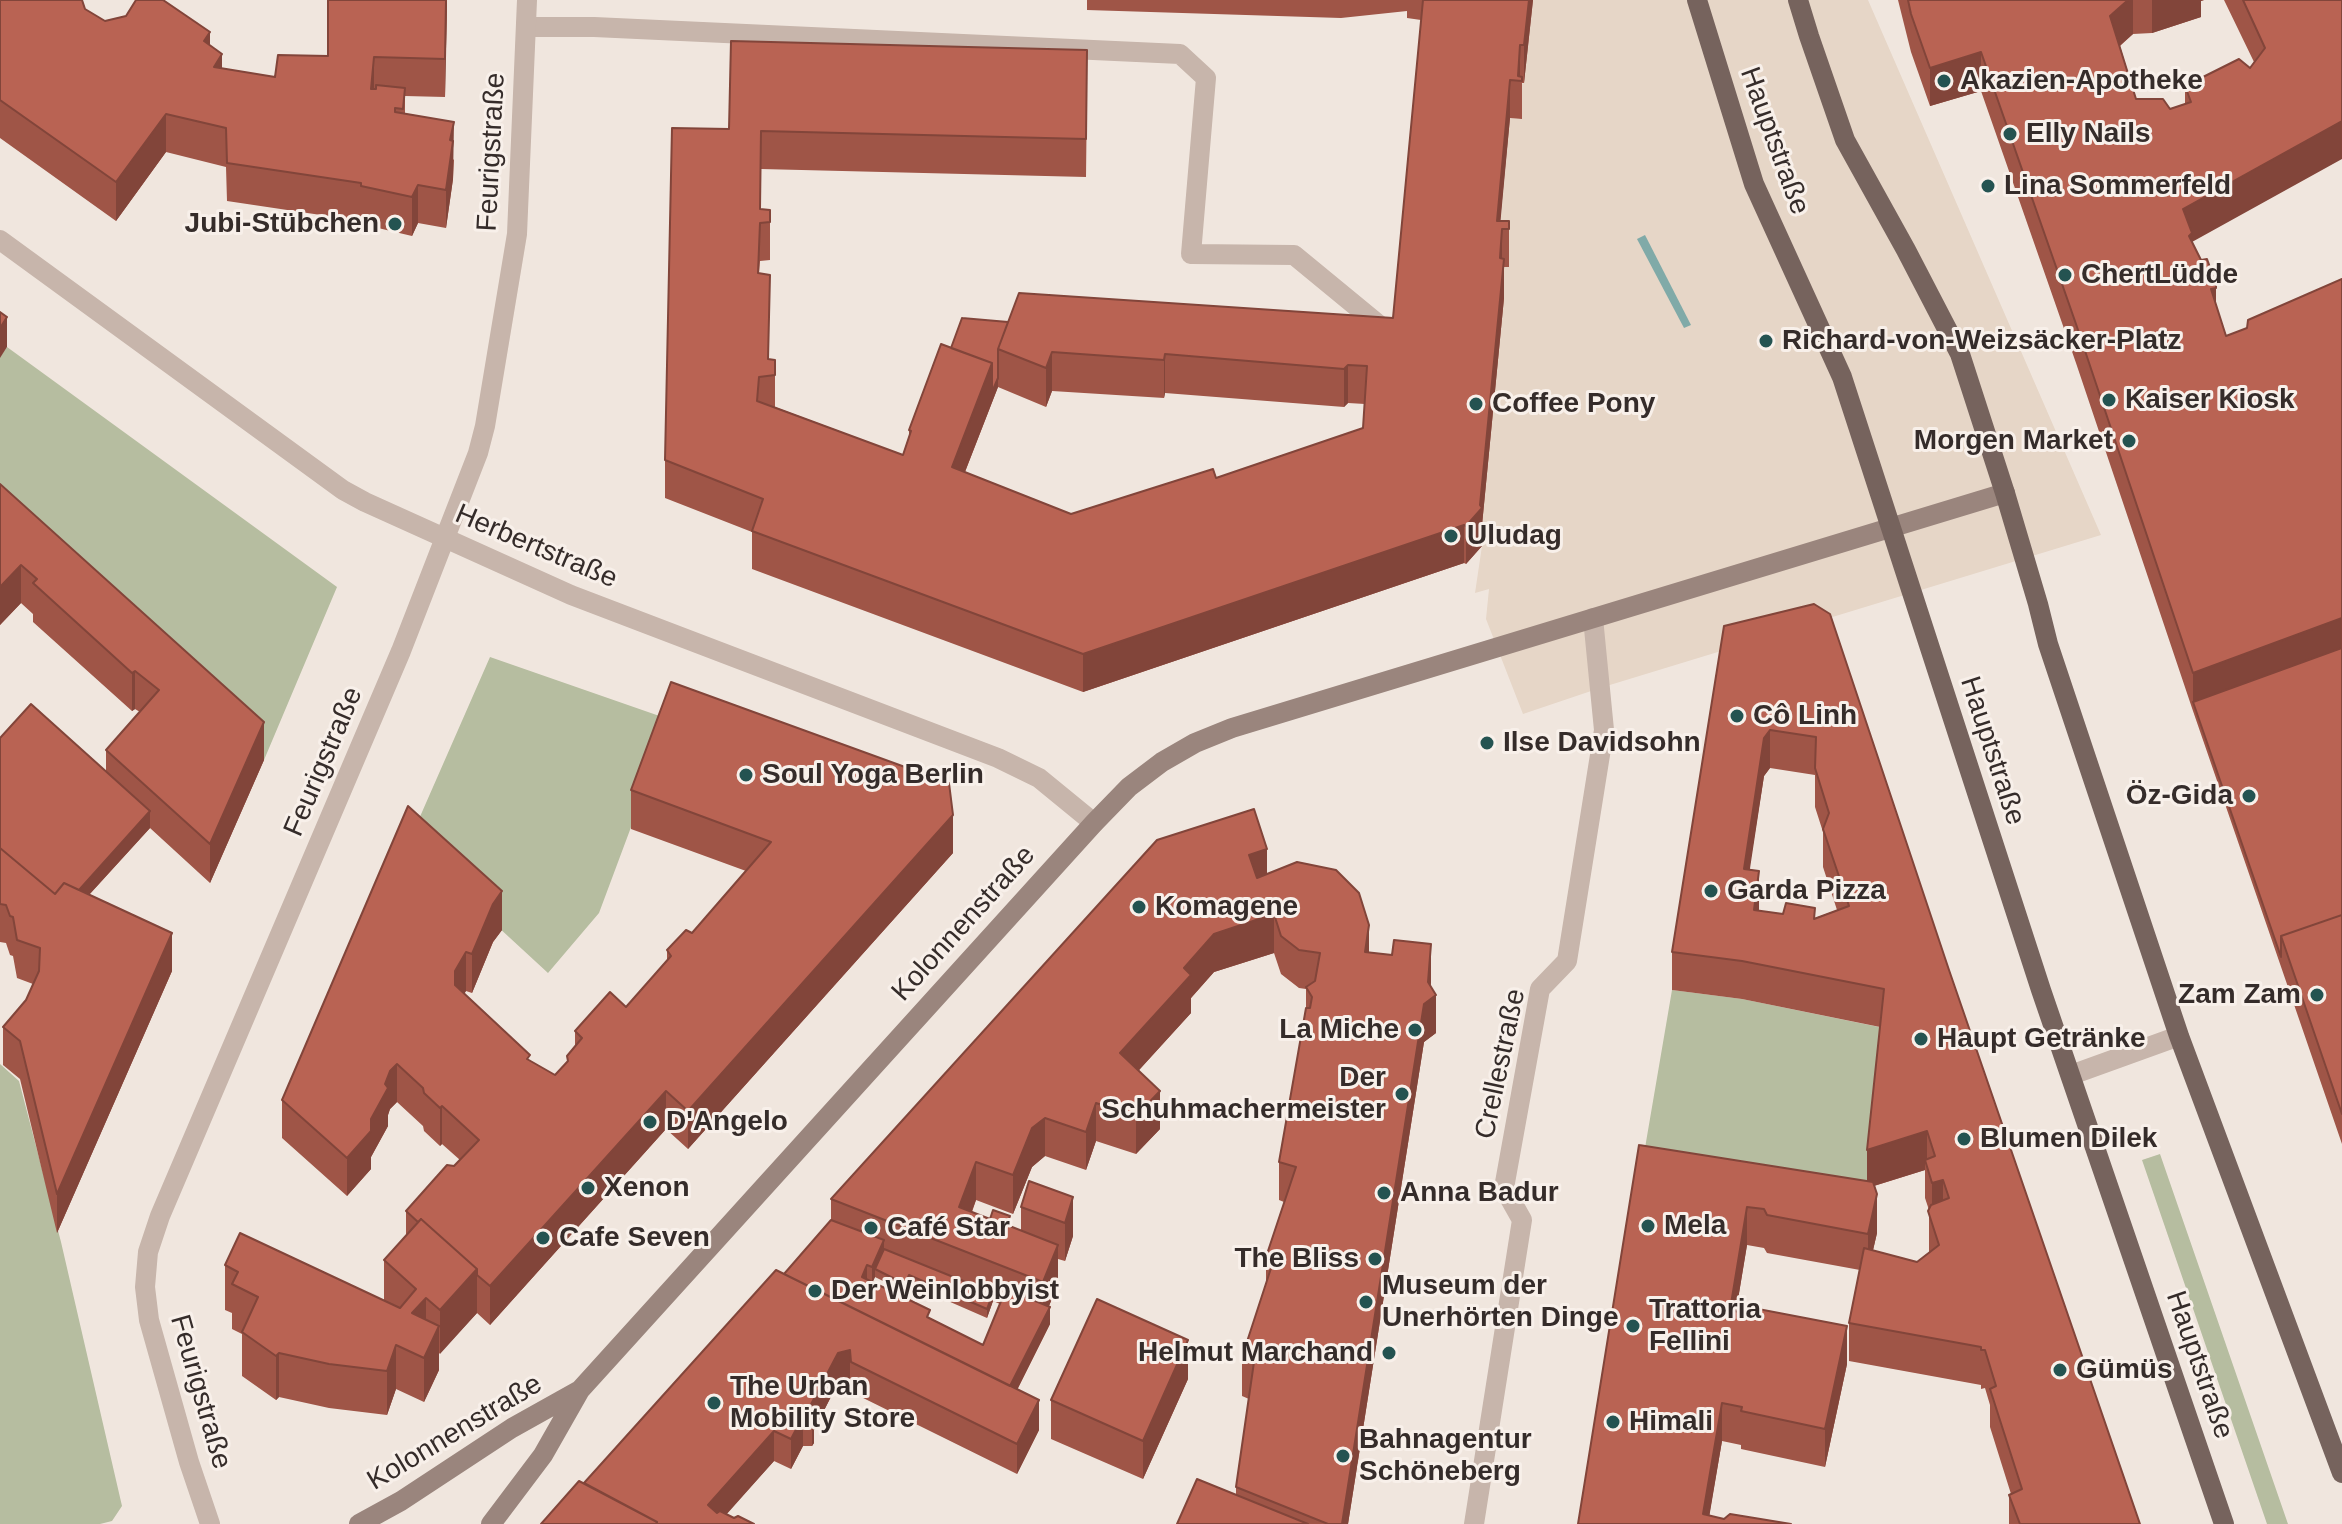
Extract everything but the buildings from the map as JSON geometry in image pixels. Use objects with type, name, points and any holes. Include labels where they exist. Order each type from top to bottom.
[{"type":"main road","name":"Hauptstraße","points":[[1697,0],[1754,184],[1842,377],[2041,990],[2224,1524]]},
{"type":"main road","points":[[1798,0],[1845,140],[1960,354],[2005,493],[2048,644],[2179,1036],[2342,1473]]},
{"type":"main road","points":[[1593,618],[2005,493]]},
{"type":"main road","name":"Kolonnenstraße","points":[[491,1524],[543,1455],[580,1390],[1129,787],[1162,762],[1195,743],[1232,728],[1593,618]]},
{"type":"main road","name":"Kolonnenstraße","points":[[359,1524],[512,1428],[580,1390]]},
{"type":"street","name":"Feurigstraße","points":[[210,1524],[149,1320],[145,1287],[148,1252],[166,1201],[401,651],[478,453],[517,234],[528,0]]},
{"type":"street","points":[[527,27],[594,27],[1180,54],[1206,78],[1191,254],[1294,255],[1394,337]]},
{"type":"street","name":"Herbertstraße","points":[[0,240],[343,490],[365,502],[571,595],[998,758],[1039,778],[1094,823]]},
{"type":"street","name":"Crellestraße","points":[[1474,1524],[1522,1220],[1504,1188],[1540,989],[1567,961],[1604,730],[1593,618]]},
{"type":"street","points":[[2071,1075],[2179,1036]]},
{"type":"green space","points":[[7,347],[337,587],[264,760],[0,522],[0,357]]},
{"type":"green space","points":[[490,657],[671,720],[599,913],[548,973],[408,844]]},
{"type":"green space","points":[[1672,990],[1742,999],[1884,1028],[1867,1188],[1639,1183]]},
{"type":"green space","points":[[0,1064],[19,1081],[61,1242],[122,1506],[112,1521],[100,1524],[0,1524]]},
{"type":"green space","points":[[2160,1154],[2288,1524],[2267,1524],[2142,1160]]},
{"type":"shaded area","name":"Richard-von-Weizsäcker-Platz","points":[[1533,0],[1868,0],[2101,535],[1523,714],[1486,619],[1489,589],[1475,593],[1482,546],[1502,267],[1509,267],[1497,259],[1510,118],[1521,119],[1522,116],[1520,84],[1524,83]]},
{"type":"water","points":[[1645,235],[1691,325],[1684,328],[1637,239]]},
{"type":"place","name":"Akazien-Apotheke","points":[[1944,81]]},
{"type":"place","name":"Elly Nails","points":[[2010,134]]},
{"type":"place","name":"Lina Sommerfeld","points":[[1988,186]]},
{"type":"place","name":"Jubi-Stübchen","points":[[395,224]]},
{"type":"place","name":"ChertLüdde","points":[[2065,275]]},
{"type":"place","name":"Richard-von-Weizsäcker-Platz","points":[[1766,341]]},
{"type":"place","name":"Kaiser Kiosk","points":[[2109,400]]},
{"type":"place","name":"Coffee Pony","points":[[1476,404]]},
{"type":"place","name":"Morgen Market","points":[[2129,441]]},
{"type":"place","name":"Uludag","points":[[1451,536]]},
{"type":"place","name":"Cô Linh","points":[[1737,716]]},
{"type":"place","name":"Ilse Davidsohn","points":[[1487,743]]},
{"type":"place","name":"Soul Yoga Berlin","points":[[746,775]]},
{"type":"place","name":"Öz-Gida","points":[[2249,796]]},
{"type":"place","name":"Garda Pizza","points":[[1711,891]]},
{"type":"place","name":"Komagene","points":[[1139,907]]},
{"type":"place","name":"Zam Zam","points":[[2317,995]]},
{"type":"place","name":"La Miche","points":[[1415,1030]]},
{"type":"place","name":"Haupt Getränke","points":[[1921,1039]]},
{"type":"place","name":"Der Schuhmachermeister","points":[[1402,1094]]},
{"type":"place","name":"D'Angelo","points":[[650,1122]]},
{"type":"place","name":"Blumen Dilek","points":[[1964,1139]]},
{"type":"place","name":"Xenon","points":[[588,1188]]},
{"type":"place","name":"Anna Badur","points":[[1384,1193]]},
{"type":"place","name":"Mela","points":[[1648,1226]]},
{"type":"place","name":"Café Star","points":[[871,1228]]},
{"type":"place","name":"Cafe Seven","points":[[543,1238]]},
{"type":"place","name":"The Bliss","points":[[1375,1259]]},
{"type":"place","name":"Der Weinlobbyist","points":[[815,1291]]},
{"type":"place","name":"Museum der Unerhörten Dinge","points":[[1366,1302]]},
{"type":"place","name":"Trattoria Fellini","points":[[1633,1326]]},
{"type":"place","name":"Helmut Marchand","points":[[1389,1353]]},
{"type":"place","name":"Gümüs","points":[[2060,1370]]},
{"type":"place","name":"The Urban Mobility Store","points":[[714,1403]]},
{"type":"place","name":"Himali","points":[[1613,1422]]},
{"type":"place","name":"Bahnagentur Schöneberg","points":[[1343,1456]]}]
